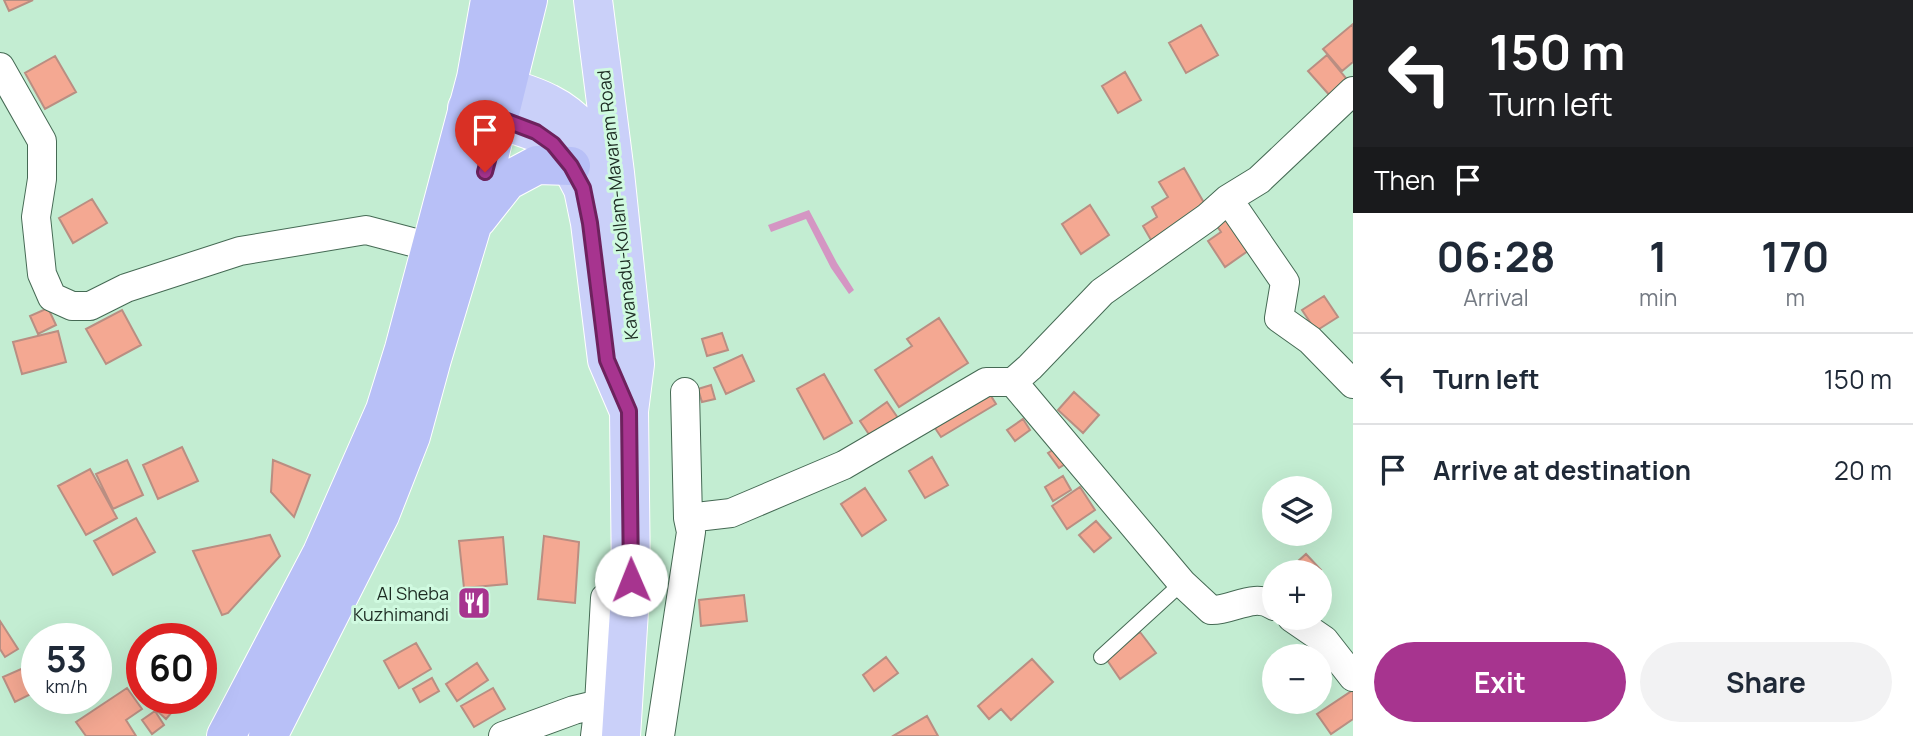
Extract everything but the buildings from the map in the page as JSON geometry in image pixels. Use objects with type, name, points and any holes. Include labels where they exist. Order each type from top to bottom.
[{"type":"highway","points":[[273,731],[380,515],[411,436],[472,226],[491,104],[476,78],[491,0]]},
{"type":"highway","points":[[226,736],[322,553],[385,410],[431,247],[491,104],[528,0]]},
{"type":"highway","points":[[472,226],[507,181],[537,165],[571,166]]},
{"type":"main road","name":"Kavanadu-Kollam-Mavaram Road","points":[[593,0],[635,364],[629,411],[631,580],[621,736]]},
{"type":"main road","points":[[491,104],[548,103],[575,120],[599,147],[615,173]]},
{"type":"main road","name":"Kavanadu-Kollam-Mavaram Road","points":[[491,104],[553,144],[571,166],[583,188],[607,360],[629,411]]},
{"type":"street","points":[[0,67],[42,141],[42,179],[36,217],[42,274],[52,297],[72,306],[90,306],[126,288],[240,251],[366,230],[431,247]]},
{"type":"street","points":[[688,518],[731,513],[796,486],[844,465],[986,382],[1013,382],[1102,292],[1208,218],[1228,199],[1259,180],[1353,91]]},
{"type":"street","points":[[1228,199],[1285,282],[1279,318],[1310,340],[1353,384]]},
{"type":"street","points":[[1013,382],[1182,583],[1211,610],[1224,611],[1244,601],[1262,601]]},
{"type":"street","points":[[660,736],[691,532],[688,518],[685,392]]},
{"type":"street","points":[[595,736],[600,704],[605,598]]},
{"type":"street","points":[[1309,630],[1324,640],[1353,677]]},
{"type":"street","points":[[203,736],[245,700]]},
{"type":"street","points":[[503,736],[574,710],[600,704]]},
{"type":"lane","points":[[1101,657],[1182,583]]},
{"type":"shaded area","points":[[809,210],[854,290],[849,294],[831,268],[806,219],[771,232],[768,225]]},
{"type":"place","name":"Al Sheba Kuzhimandi","points":[[474,603]]},
{"type":"route","points":[[485,172],[499,118],[536,132],[553,144],[571,166],[583,188],[607,360],[629,411],[631,580]]}]
